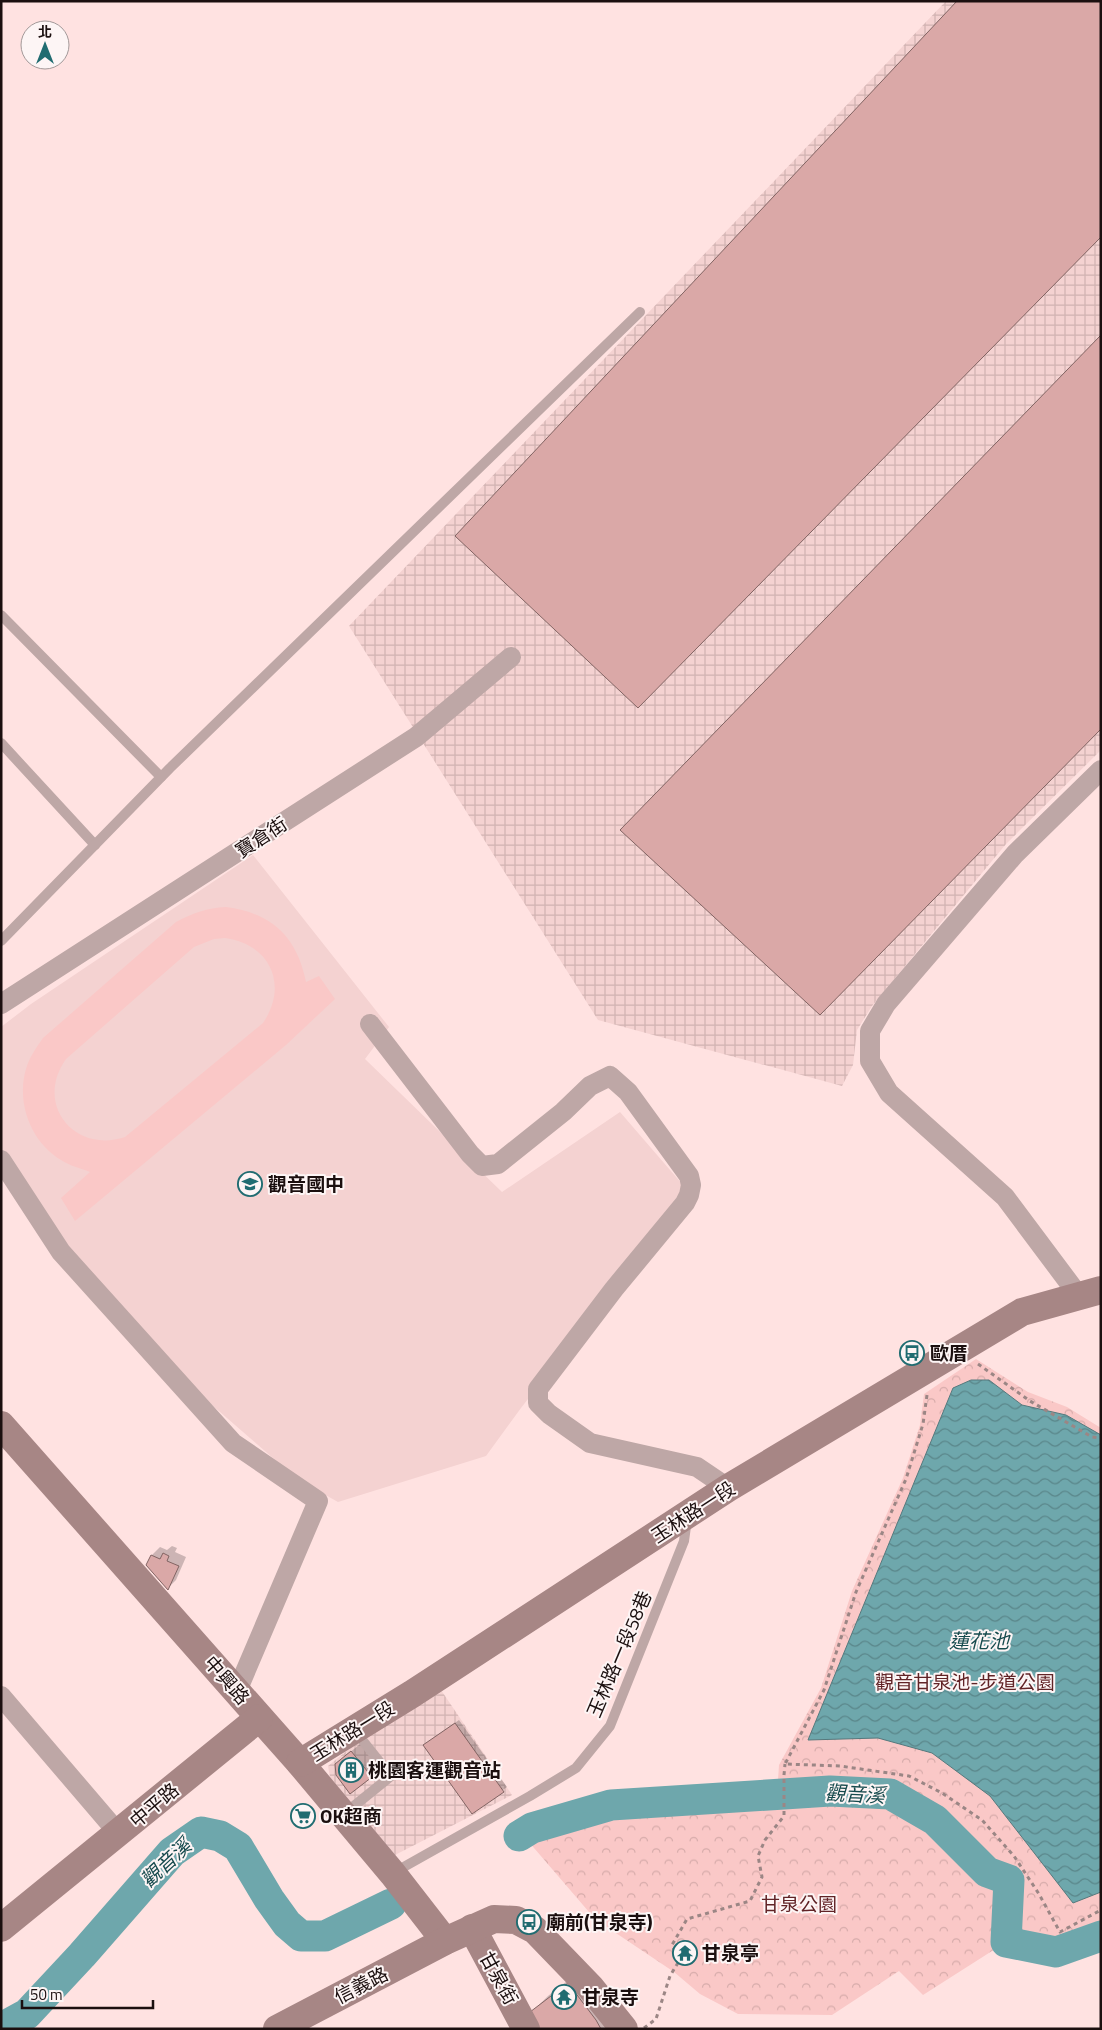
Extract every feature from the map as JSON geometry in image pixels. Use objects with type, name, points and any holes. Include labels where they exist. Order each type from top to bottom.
[{"type":"street","name":"寶倉街","points":[[1,1004],[416,737],[511,657]]},
{"type":"street","points":[[1090,1293],[1005,1197],[889,1093],[870,1061],[870,1031],[886,1004],[1015,854],[1101,770]]},
{"type":"street","points":[[370,1024],[470,1154],[482,1166],[498,1164],[563,1112],[590,1086],[601,1079],[610,1076],[628,1092],[689,1176],[691,1185],[689,1195],[674,1218],[614,1289],[538,1389],[538,1403],[549,1414],[590,1443],[697,1468],[728,1488]]},
{"type":"street","points":[[1,1160],[61,1252],[233,1443],[318,1501],[237,1691]]},
{"type":"street","name":"玉林路一段","points":[[300,1763],[728,1488],[1022,1312],[1090,1293]]},
{"type":"street","name":"中興路","points":[[1,1425],[300,1763],[393,1874],[445,1941]]},
{"type":"street","name":"中平路","points":[[1,1696],[119,1834],[259,1718]]},
{"type":"street","points":[[1,1928],[119,1834]]},
{"type":"street","name":"甘泉街","points":[[445,1941],[494,1919],[516,1920],[535,1930],[591,1988],[624,2029]]},
{"type":"street","name":"甘泉街","points":[[472,1928],[526,2029]]},
{"type":"street","name":"信義路","points":[[277,2029],[445,1941]]},
{"type":"lane","points":[[1,941],[161,777],[640,312]]},
{"type":"lane","points":[[1,615],[161,777]]},
{"type":"lane","points":[[1,743],[95,845]]},
{"type":"lane","name":"玉林路一段58巷","points":[[393,1874],[576,1768],[610,1726],[684,1541],[687,1516]]},
{"type":"lane","points":[[343,1815],[391,1776],[354,1730]]},
{"type":"path","points":[[979,1365],[1030,1401],[1092,1437],[1101,1438]]},
{"type":"path","points":[[644,2029],[656,2019],[670,1976],[679,1960],[672,1945],[688,1919],[750,1901],[762,1877],[758,1856],[765,1840],[784,1816],[784,1775],[786,1764],[824,1690],[856,1592],[906,1479],[923,1424],[927,1395],[922,1373]]},
{"type":"path","points":[[786,1764],[840,1766],[909,1776],[942,1793],[982,1820],[1014,1856],[1039,1894],[1060,1932],[1101,1910]]},
{"type":"shaded area","points":[[946,1],[1101,1],[1101,750],[1006,844],[872,1006],[857,1030],[853,1065],[842,1086],[598,1020],[349,626]]},
{"type":"shaded area","name":"觀音國中","points":[[253,855],[389,1027],[365,1059],[502,1192],[620,1112],[689,1192],[521,1408],[486,1456],[338,1502],[297,1479],[174,1372],[1,1175],[1,1027],[31,1004]]},
{"type":"shaded area","name":"桃園客運觀音站","points":[[441,1690],[512,1795],[395,1855],[330,1777],[328,1766],[350,1748]]},
{"type":"green space","points":[[226,907],[257,915],[280,930],[296,952],[306,982],[319,976],[335,999],[286,1045],[75,1221],[61,1198],[90,1172],[61,1160],[41,1143],[34,1132],[25,1108],[23,1095],[23,1082],[29,1061],[43,1038],[176,922],[213,908]],"holes":[[[225,938],[254,948],[271,968],[274,981],[274,995],[271,1009],[263,1023],[125,1137],[107,1140],[90,1138],[75,1132],[64,1121],[57,1108],[55,1093],[57,1076],[66,1059],[194,947],[214,939]]]},
{"type":"green space","name":"觀音甘泉池-步道公園","points":[[976,1359],[1028,1392],[1067,1407],[1101,1428],[1101,1927],[1072,1941],[1056,1959],[1003,1949],[1003,1944],[923,1995],[899,1971],[832,2015],[738,2014],[700,1994],[674,1972],[595,1919],[522,1834],[611,1805],[777,1795],[779,1765],[821,1688],[852,1591],[903,1478],[920,1425],[924,1394]]},
{"type":"water","name":"蓮花池","points":[[971,1380],[989,1380],[1022,1405],[1066,1415],[1101,1435],[1101,1892],[1073,1903],[990,1796],[932,1753],[878,1738],[808,1740],[953,1388]]},
{"type":"building","points":[[957,1],[1101,1],[1101,237],[638,708],[455,536]]},
{"type":"building","points":[[1101,335],[1101,729],[820,1015],[620,830]]},
{"type":"building","points":[[163,1553],[169,1556],[167,1561],[179,1566],[168,1590],[146,1565],[151,1555],[160,1559]]},
{"type":"building","points":[[455,1723],[504,1792],[472,1814],[423,1745]]},
{"type":"building","name":"桃園客運觀音站","points":[[351,1751],[372,1777],[350,1794],[336,1775],[335,1764]]},
{"type":"building","name":"甘泉亭","points":[[685,1943],[694,1959],[686,1963],[677,1947]]},
{"type":"building","name":"甘泉寺","points":[[568,1983],[601,2029],[539,2029],[530,2012]]},
{"type":"waterway","name":"觀音溪","points":[[519,1836],[532,1828],[611,1805],[830,1791],[890,1794],[935,1820],[987,1872],[1009,1880],[1006,1942],[1056,1952],[1101,1936]]},
{"type":"waterway","name":"觀音溪","points":[[1,2028],[27,2014],[82,1955],[172,1852],[201,1832],[220,1836],[238,1847],[269,1899],[287,1924],[301,1936],[325,1936],[391,1904]]},
{"type":"place","name":"觀音國中","points":[[250,1184]]},
{"type":"place","name":"歐厝","points":[[912,1353]]},
{"type":"place","name":"桃園客運觀音站","points":[[351,1770]]},
{"type":"place","name":"OK超商","points":[[303,1816]]},
{"type":"place","name":"廟前(甘泉寺)","points":[[529,1922]]},
{"type":"place","name":"甘泉亭","points":[[685,1953]]},
{"type":"place","name":"甘泉寺","points":[[564,1997]]},
{"type":"park label","name":"甘泉公園","points":[[799,1904]]}]
